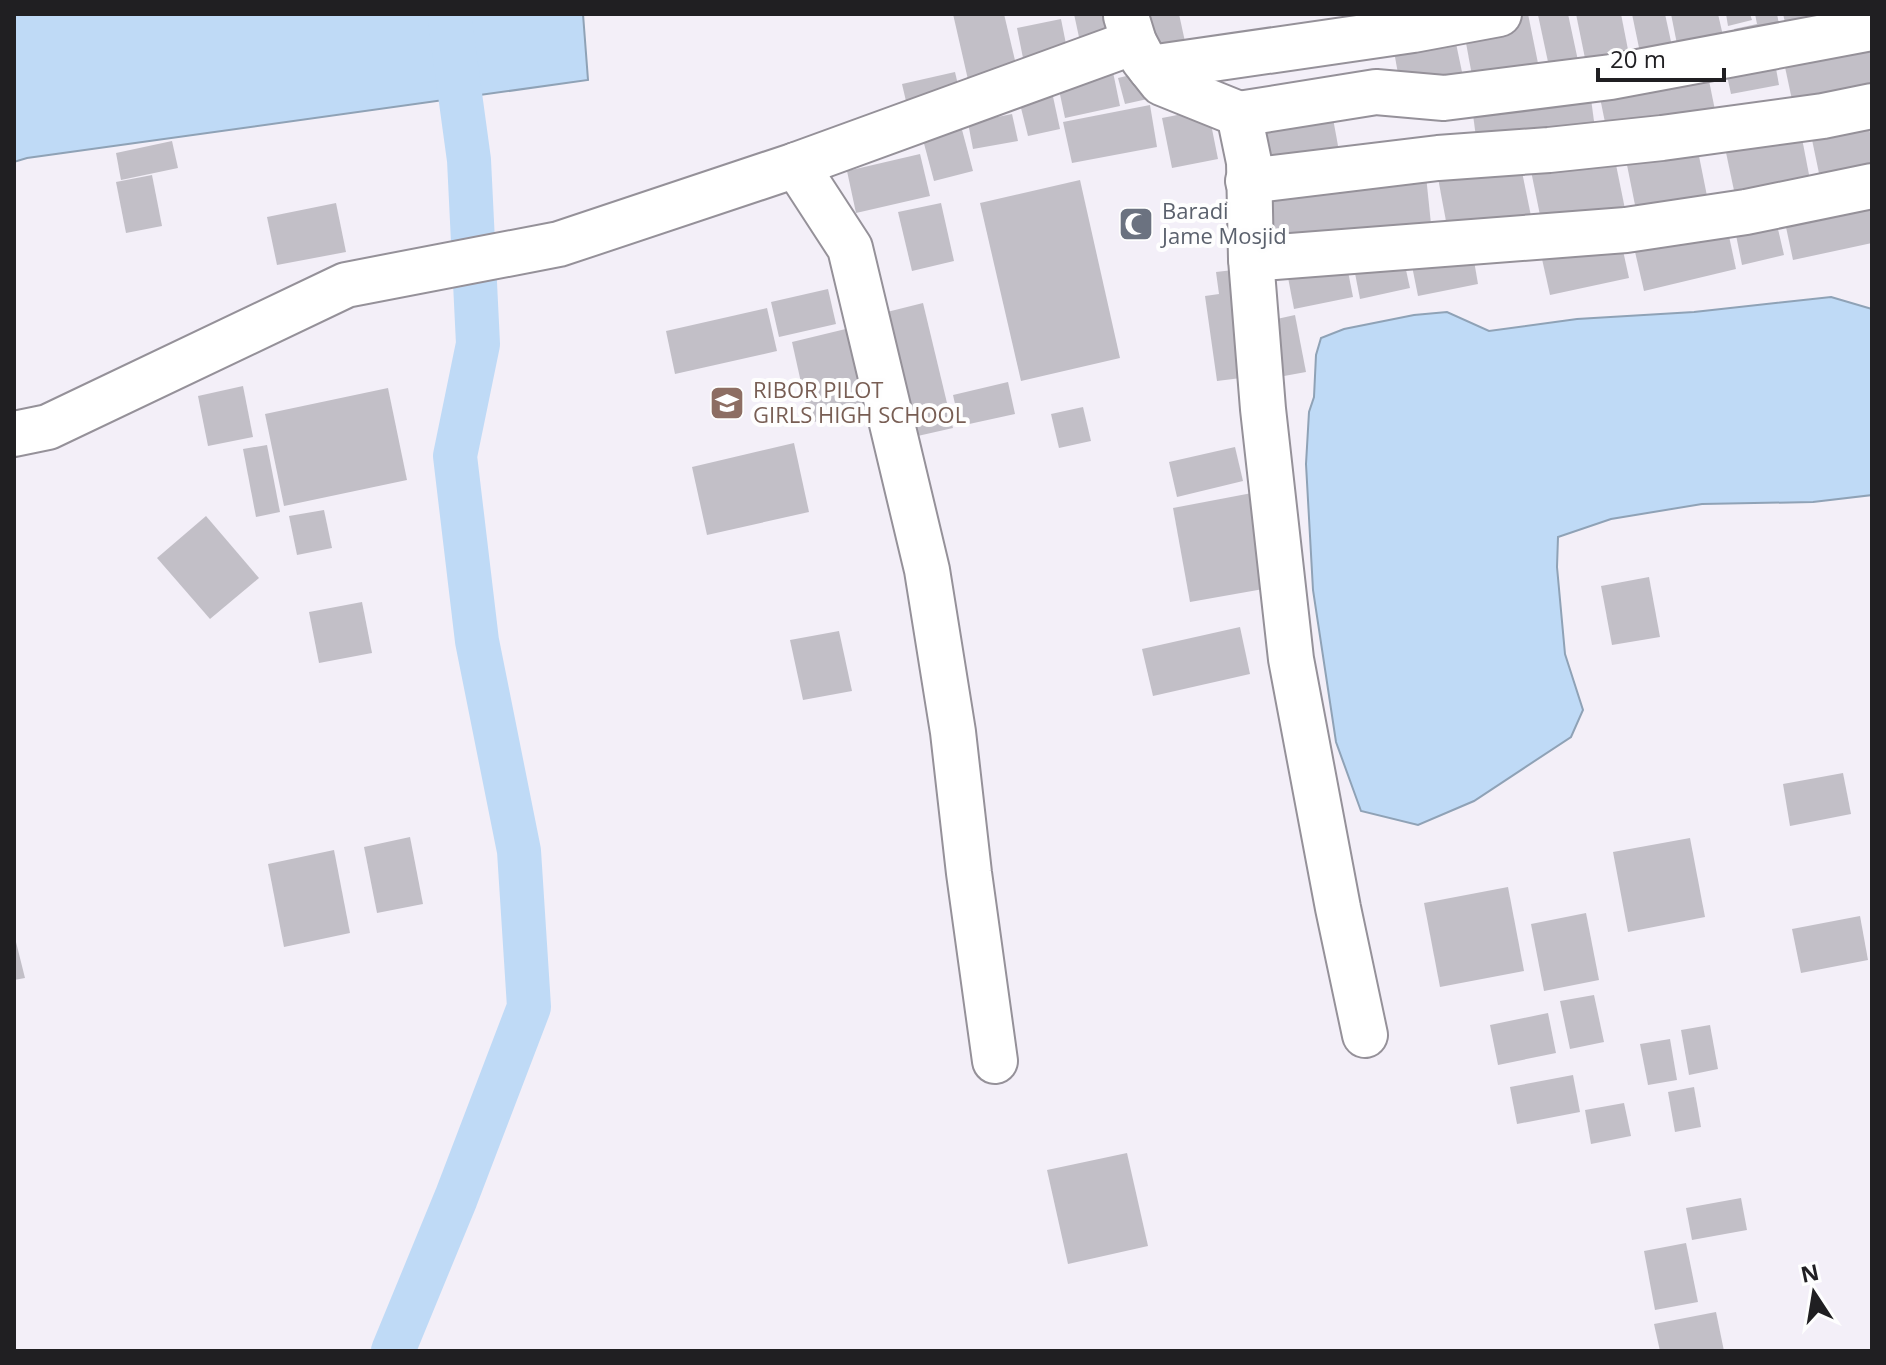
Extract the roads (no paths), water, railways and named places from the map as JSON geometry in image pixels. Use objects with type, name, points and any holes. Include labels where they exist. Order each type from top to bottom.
[{"type":"street","points":[[14,434],[48,427],[346,285],[559,244],[796,165],[1137,41],[1413,30],[1499,14]]},
{"type":"street","points":[[1137,41],[1162,83],[1239,114],[1376,92],[1444,98],[1611,77],[1872,28]]},
{"type":"street","points":[[1248,181],[1438,158],[1662,138],[1823,116],[1872,106]]},
{"type":"street","points":[[1239,114],[1249,162],[1251,259],[1263,409],[1291,659],[1365,1035]]},
{"type":"street","points":[[796,165],[850,248],[927,570],[953,732],[995,1061]]},
{"type":"street","points":[[1251,259],[1626,230],[1746,212],[1872,186]]},
{"type":"water","points":[[14,14],[583,14],[588,80],[14,162]]},
{"type":"water","points":[[1831,297],[1872,309],[1872,495],[1813,502],[1702,504],[1611,519],[1558,537],[1557,567],[1565,654],[1583,710],[1571,737],[1474,801],[1418,825],[1361,811],[1336,742],[1313,590],[1306,464],[1309,412],[1314,397],[1316,355],[1321,338],[1344,329],[1414,315],[1447,312],[1489,331],[1577,319],[1694,312]]},
{"type":"waterway","points":[[393,1351],[529,1007],[519,851],[477,641],[455,456],[478,344],[469,160],[449,14]]},
{"type":"place","name":"Baradi Jame Mosjid","points":[[1136,224]]},
{"type":"place","name":"RIBOR PILOT GIRLS HIGH SCHOOL","points":[[727,403]]}]
